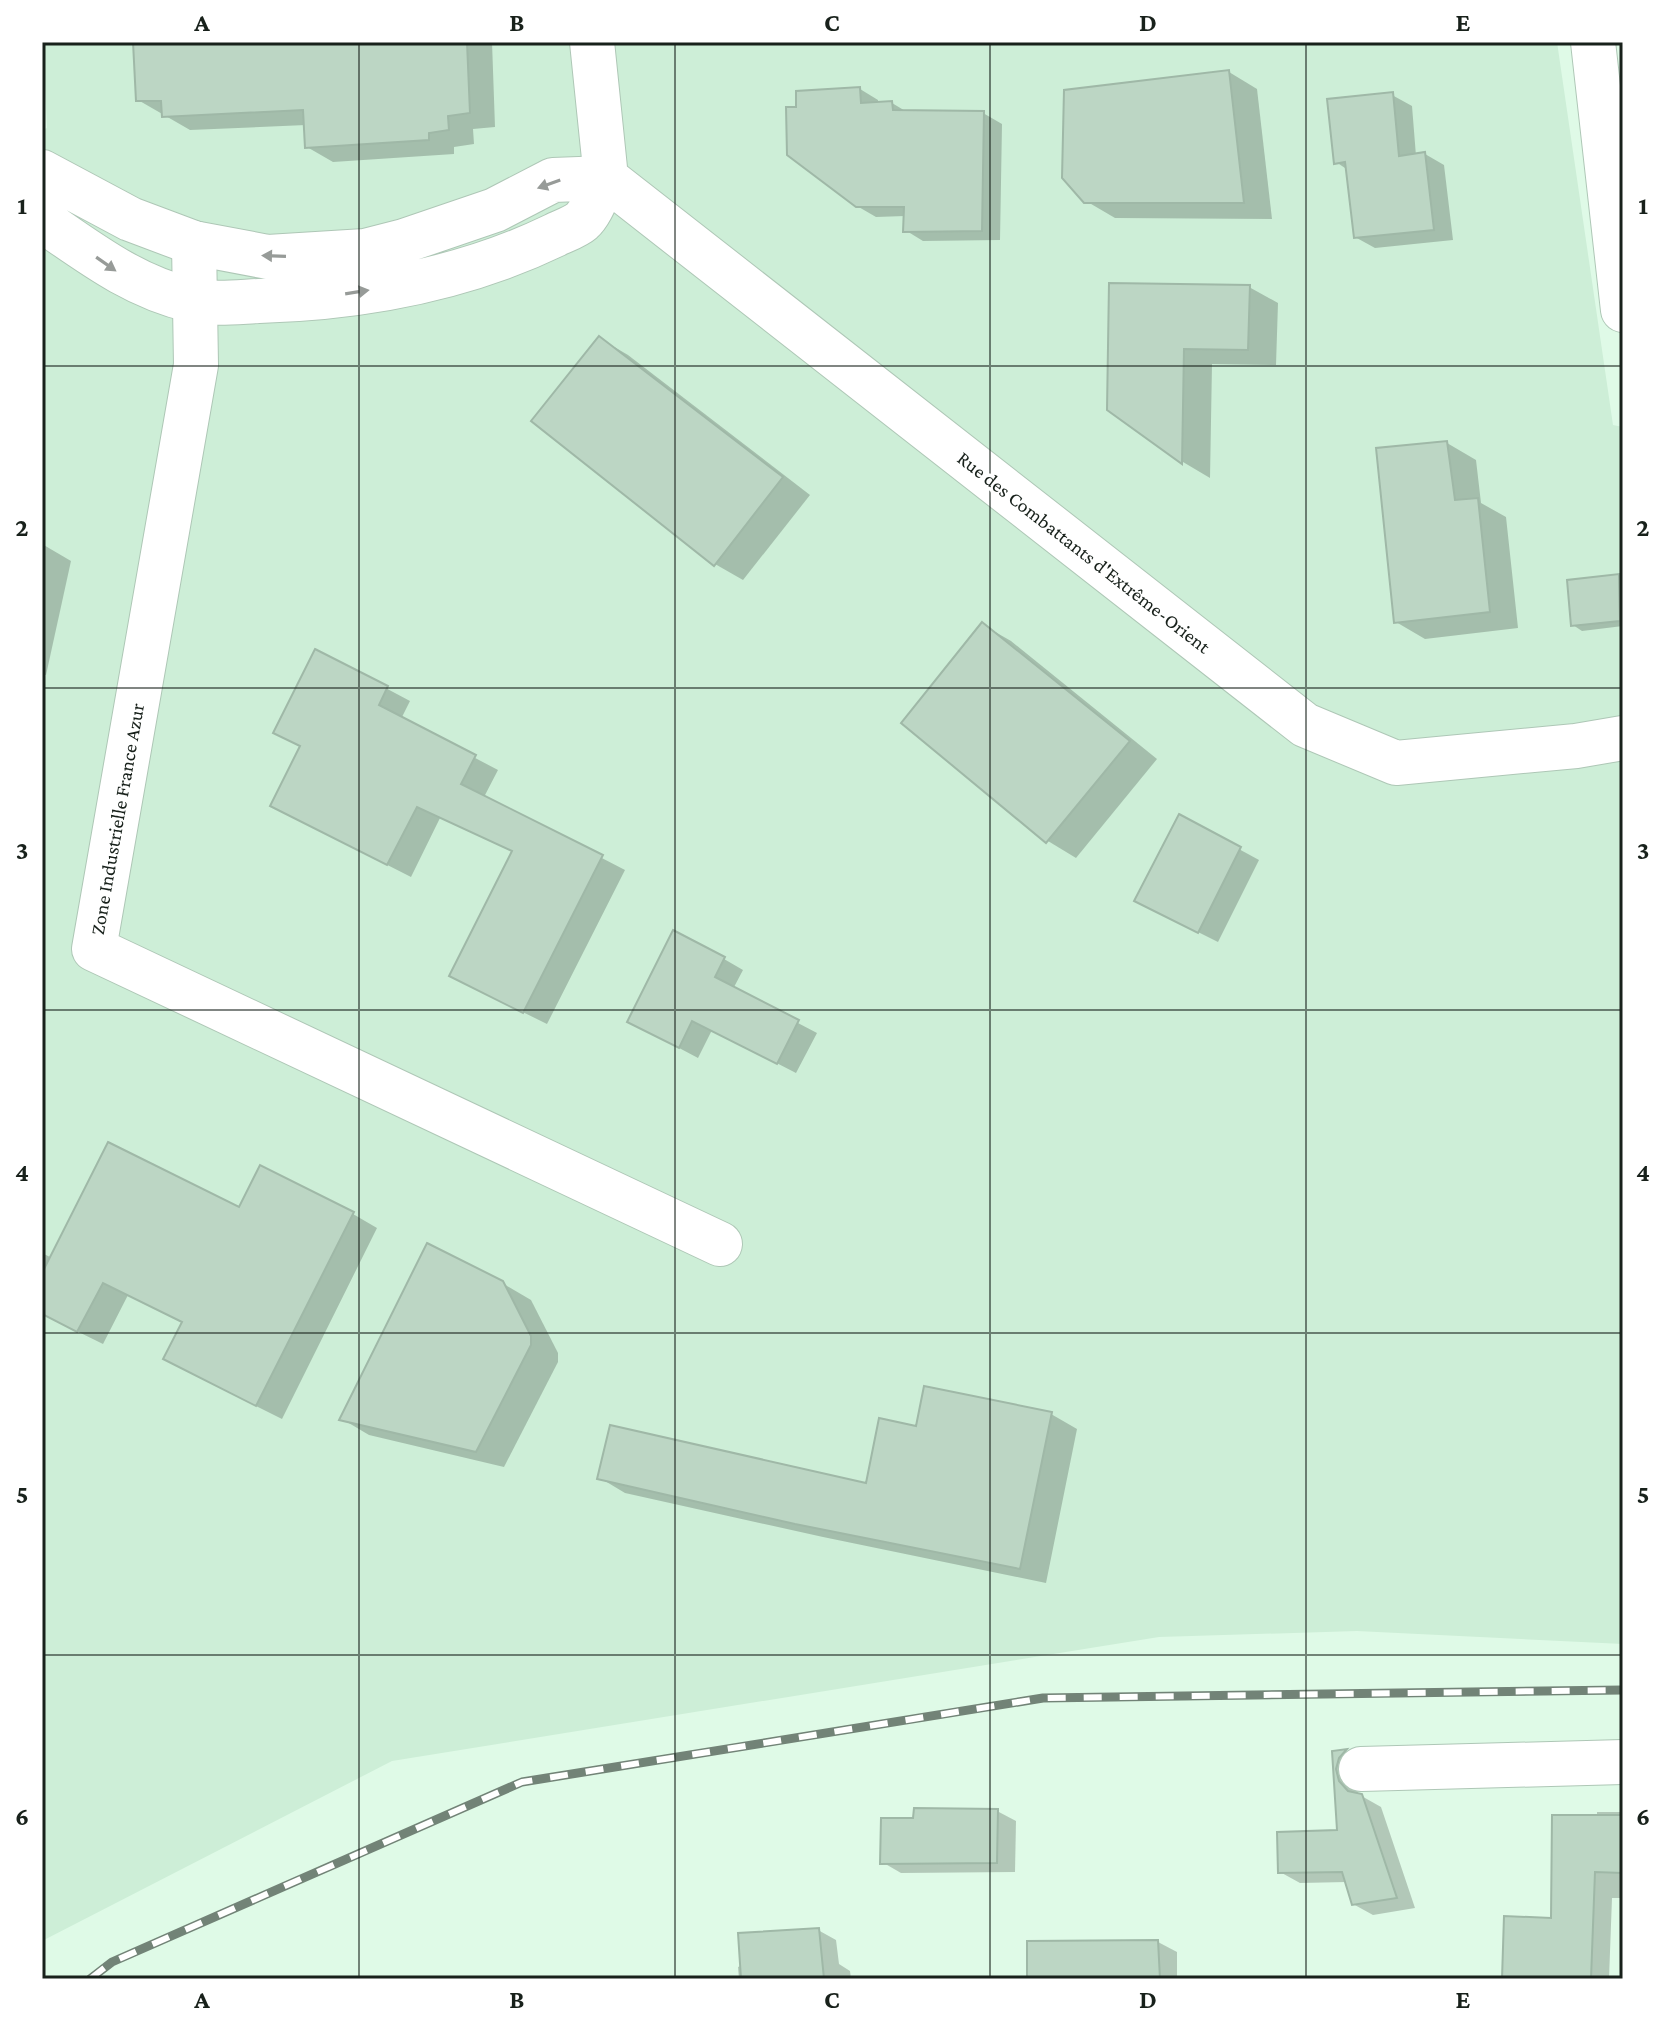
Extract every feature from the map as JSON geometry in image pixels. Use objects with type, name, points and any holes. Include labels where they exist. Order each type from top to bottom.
[{"type":"street","points":[[42,220],[122,275],[160,292],[195,301],[223,303],[326,297],[409,283],[462,270],[530,247],[583,221],[606,178],[592,42]]},
{"type":"street","points":[[1593,42],[1623,310]]},
{"type":"street","points":[[42,172],[130,219],[194,243],[268,257],[365,251],[448,228],[495,210],[553,180],[606,178]]},
{"type":"street","name":"Rue des Combattants d'Extrême-Orient","points":[[606,178],[1305,725],[1396,763],[1576,746],[1623,738]]},
{"type":"street","name":"Zone Industrielle France Azur","points":[[194,243],[196,365],[94,949],[720,1244]]},
{"type":"street","points":[[1361,1769],[1623,1762]]},
{"type":"shaded area","points":[[43,42],[1557,42],[1613,425],[1623,427],[1623,1644],[1357,1631],[1159,1637],[392,1761],[42,1941],[42,130],[47,128]]},
{"type":"building","points":[[133,42],[467,42],[470,113],[448,116],[449,130],[429,133],[429,140],[305,148],[303,110],[162,117],[161,101],[136,101]]},
{"type":"building","points":[[1229,70],[1244,203],[1084,203],[1062,178],[1064,90]]},
{"type":"building","points":[[860,87],[861,103],[892,101],[893,110],[984,111],[982,231],[903,232],[904,207],[856,207],[787,155],[786,107],[796,107],[796,91]]},
{"type":"building","points":[[1393,92],[1399,156],[1425,152],[1434,230],[1354,238],[1345,162],[1334,164],[1327,99]]},
{"type":"building","points":[[1109,283],[1250,285],[1248,350],[1184,349],[1182,464],[1107,410]]},
{"type":"building","points":[[599,336],[783,477],[714,566],[531,421]]},
{"type":"building","points":[[1447,441],[1455,500],[1478,498],[1490,612],[1394,623],[1376,448]]},
{"type":"building","points":[[1619,574],[1620,621],[1571,626],[1567,580]]},
{"type":"building","points":[[982,622],[1130,741],[1046,843],[901,723]]},
{"type":"building","points":[[315,649],[388,686],[379,705],[476,755],[461,784],[603,855],[523,1013],[449,976],[512,851],[417,807],[387,865],[270,806],[300,746],[273,733]]},
{"type":"building","points":[[1179,814],[1241,847],[1198,933],[1134,901]]},
{"type":"building","points":[[673,930],[725,957],[715,977],[799,1020],[777,1064],[692,1021],[679,1048],[627,1022]]},
{"type":"building","points":[[108,1142],[239,1207],[260,1165],[354,1212],[256,1406],[163,1359],[182,1322],[103,1283],[77,1332],[42,1314],[42,1273]]},
{"type":"building","points":[[427,1243],[503,1281],[531,1336],[531,1345],[476,1452],[339,1420]]},
{"type":"building","points":[[924,1386],[1052,1412],[1020,1569],[795,1524],[597,1479],[610,1425],[866,1483],[879,1418],[916,1426]]},
{"type":"building","points":[[1347,1749],[1339,1758],[1336,1769],[1339,1781],[1348,1791],[1362,1794],[1397,1898],[1352,1905],[1342,1872],[1278,1873],[1277,1832],[1337,1830],[1332,1751]]},
{"type":"building","points":[[914,1808],[998,1809],[997,1863],[880,1864],[881,1818],[913,1818]]},
{"type":"building","points":[[1552,1815],[1623,1815],[1623,1873],[1595,1872],[1591,1979],[1502,1979],[1504,1916],[1551,1918]]},
{"type":"building","points":[[819,1928],[824,1979],[741,1979],[738,1933]]},
{"type":"building","points":[[1158,1940],[1160,1979],[1027,1979],[1027,1941]]},
{"type":"railway","points":[[90,1979],[112,1962],[522,1782],[1043,1698],[1623,1690]]}]
